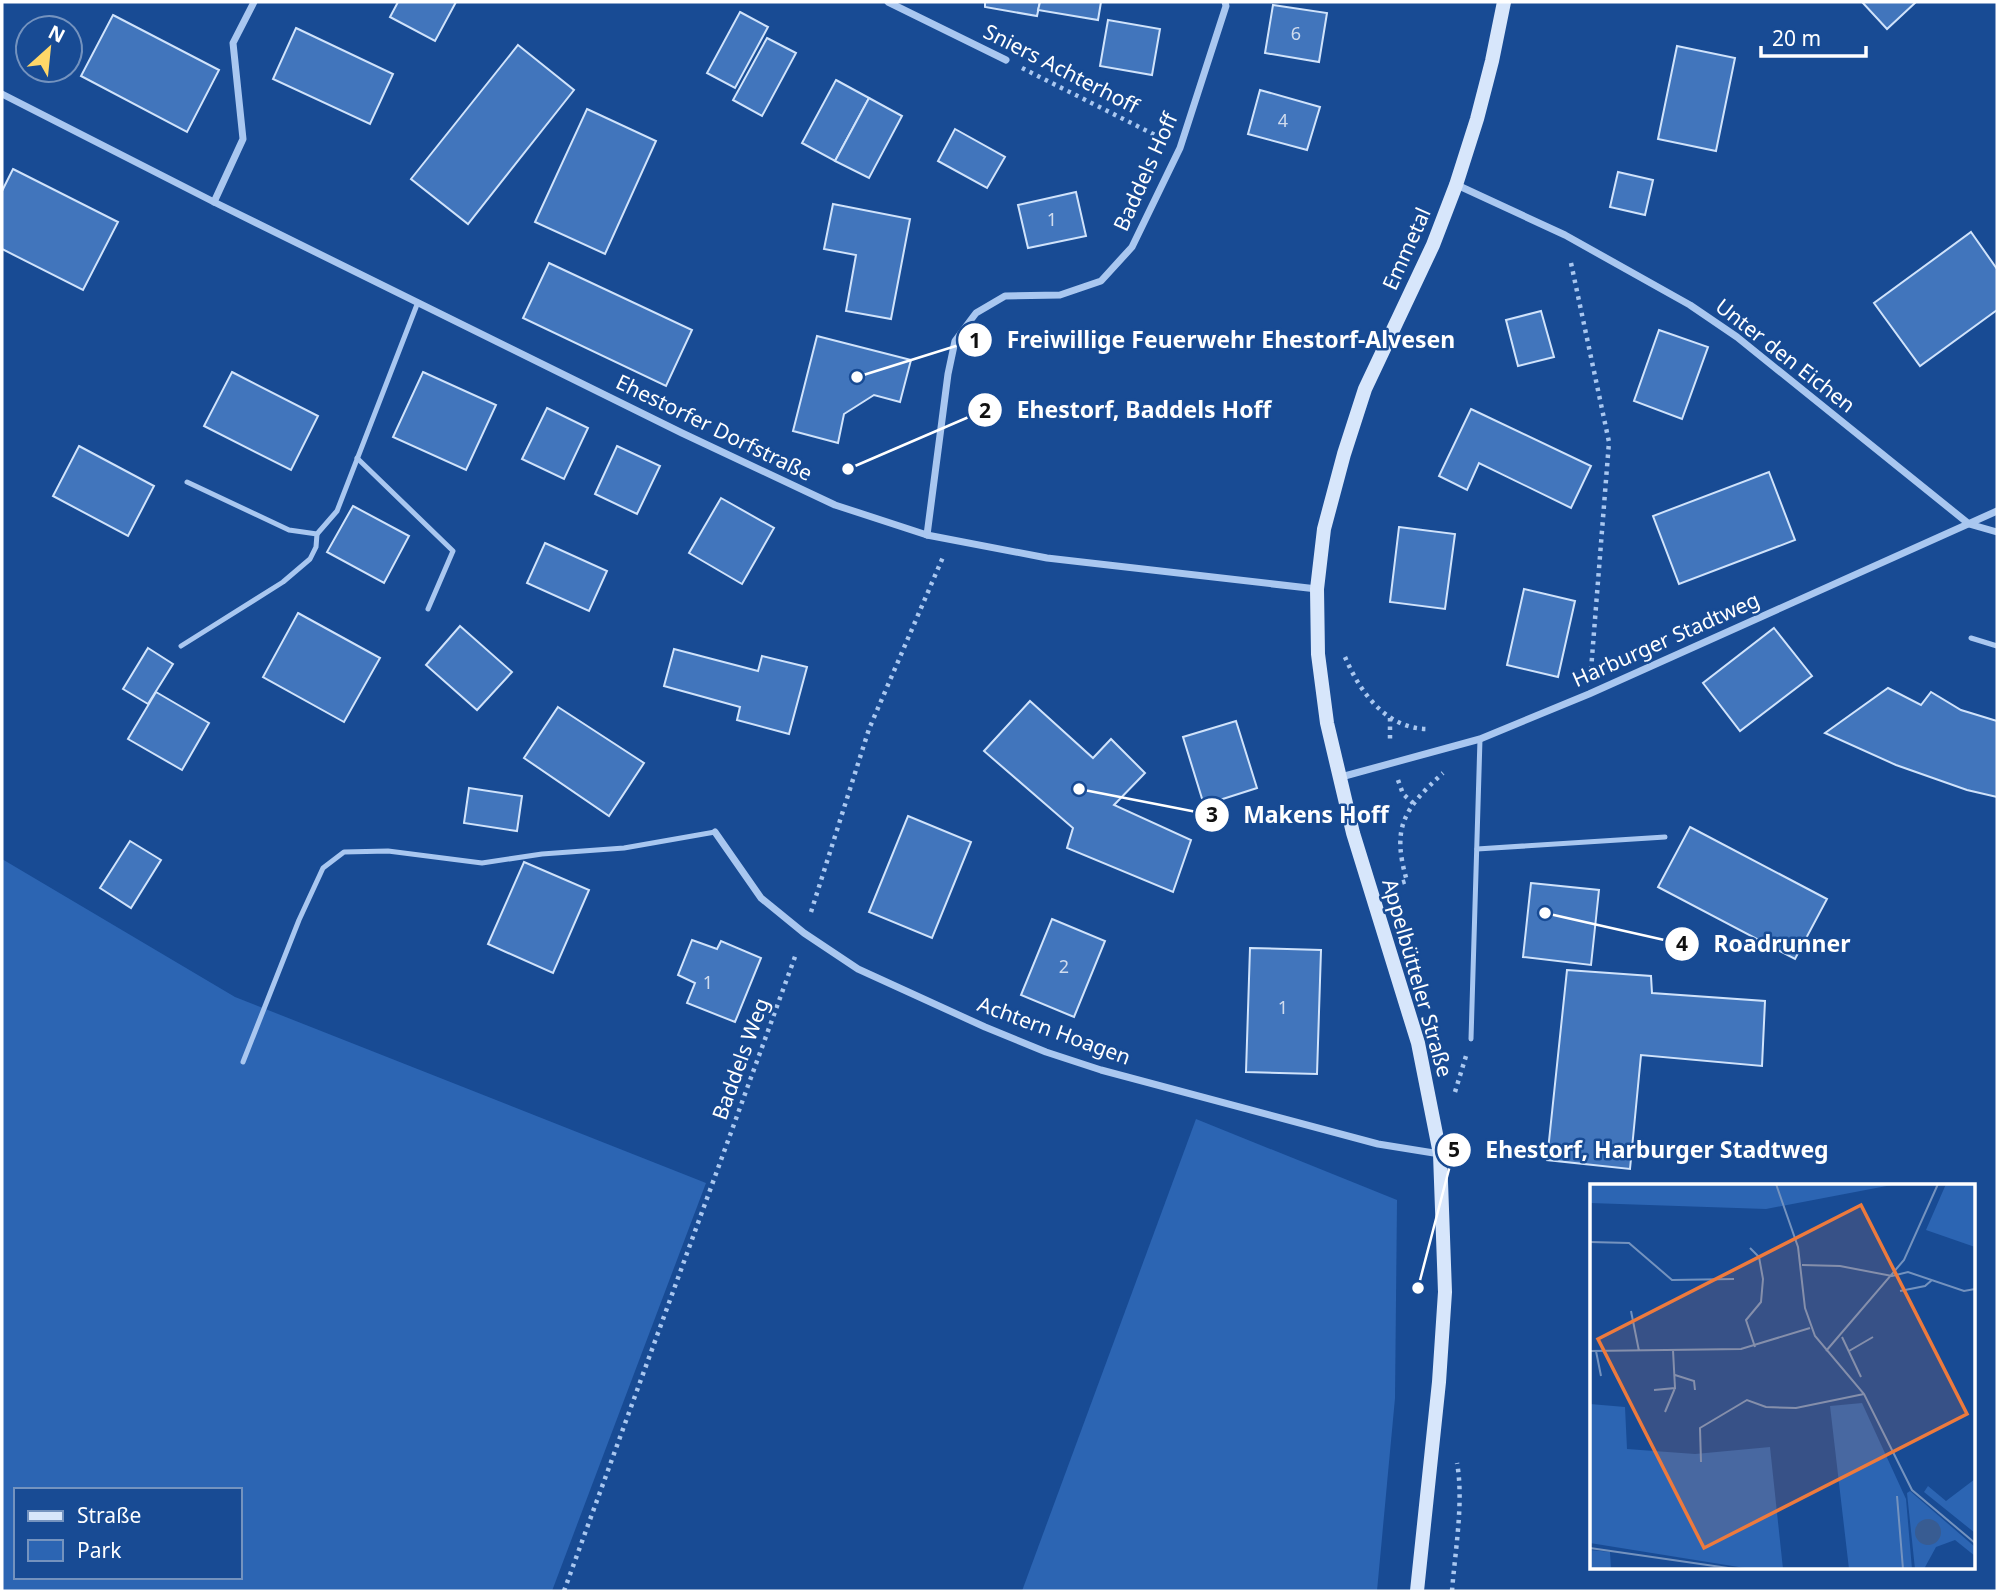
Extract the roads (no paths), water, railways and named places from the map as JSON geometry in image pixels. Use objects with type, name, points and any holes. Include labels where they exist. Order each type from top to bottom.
[{"type":"main road","name":"Emmetal","points":[[1317,589],[1324,529],[1344,454],[1365,389],[1433,245],[1456,185],[1477,119],[1504,2]]},
{"type":"main road","name":"Appelbütteler Straße","points":[[1317,589],[1318,654],[1327,723],[1370,891],[1418,1043],[1440,1154],[1445,1292],[1439,1382],[1417,1591]]},
{"type":"street","points":[[214,202],[243,139],[233,43],[254,2]]},
{"type":"street","name":"Sniers Achterhoff","points":[[888,2],[1006,60]]},
{"type":"street","name":"Baddels Hoff","points":[[927,535],[948,374],[955,341],[976,313],[1005,296],[1060,295],[1101,281],[1132,247],[1180,148],[1226,6],[1224,2]]},
{"type":"street","name":"Ehestorfer Dorfstraße","points":[[2,94],[682,433],[835,505],[927,535],[1047,558],[1317,589]]},
{"type":"street","name":"Unter den Eichen","points":[[1456,185],[1565,235],[1690,305],[1737,337],[1969,524]]},
{"type":"street","name":"Harburger Stadtweg","points":[[1339,778],[1480,739],[1589,694],[1997,512]]},
{"type":"street","points":[[1969,524],[1997,531]]},
{"type":"street","name":"Achtern Hoagen","points":[[715,832],[761,898],[804,933],[858,969],[985,1027],[1046,1052],[1101,1070],[1378,1144],[1440,1154]]},
{"type":"lane","points":[[181,646],[283,582],[310,559],[316,547],[317,534],[337,512],[418,302]]},
{"type":"lane","points":[[357,458],[453,551],[428,609]]},
{"type":"lane","points":[[187,482],[289,530],[317,534]]},
{"type":"lane","points":[[1971,638],[1997,646]]},
{"type":"lane","points":[[1471,1039],[1480,739]]},
{"type":"lane","points":[[243,1062],[299,920],[323,868],[344,852],[388,852],[482,863],[542,854],[624,848],[715,832]]},
{"type":"lane","points":[[1477,849],[1665,837]]},
{"type":"place","name":"Freiwillige Feuerwehr Ehestorf-Alvesen","points":[[857,377]]},
{"type":"place","name":"Ehestorf, Baddels Hoff","points":[[848,469]]},
{"type":"place","name":"Makens Hoff","points":[[1079,789]]},
{"type":"place","name":"Roadrunner","points":[[1545,913]]},
{"type":"place","name":"Ehestorf, Harburger Stadtweg","points":[[1418,1288]]}]
